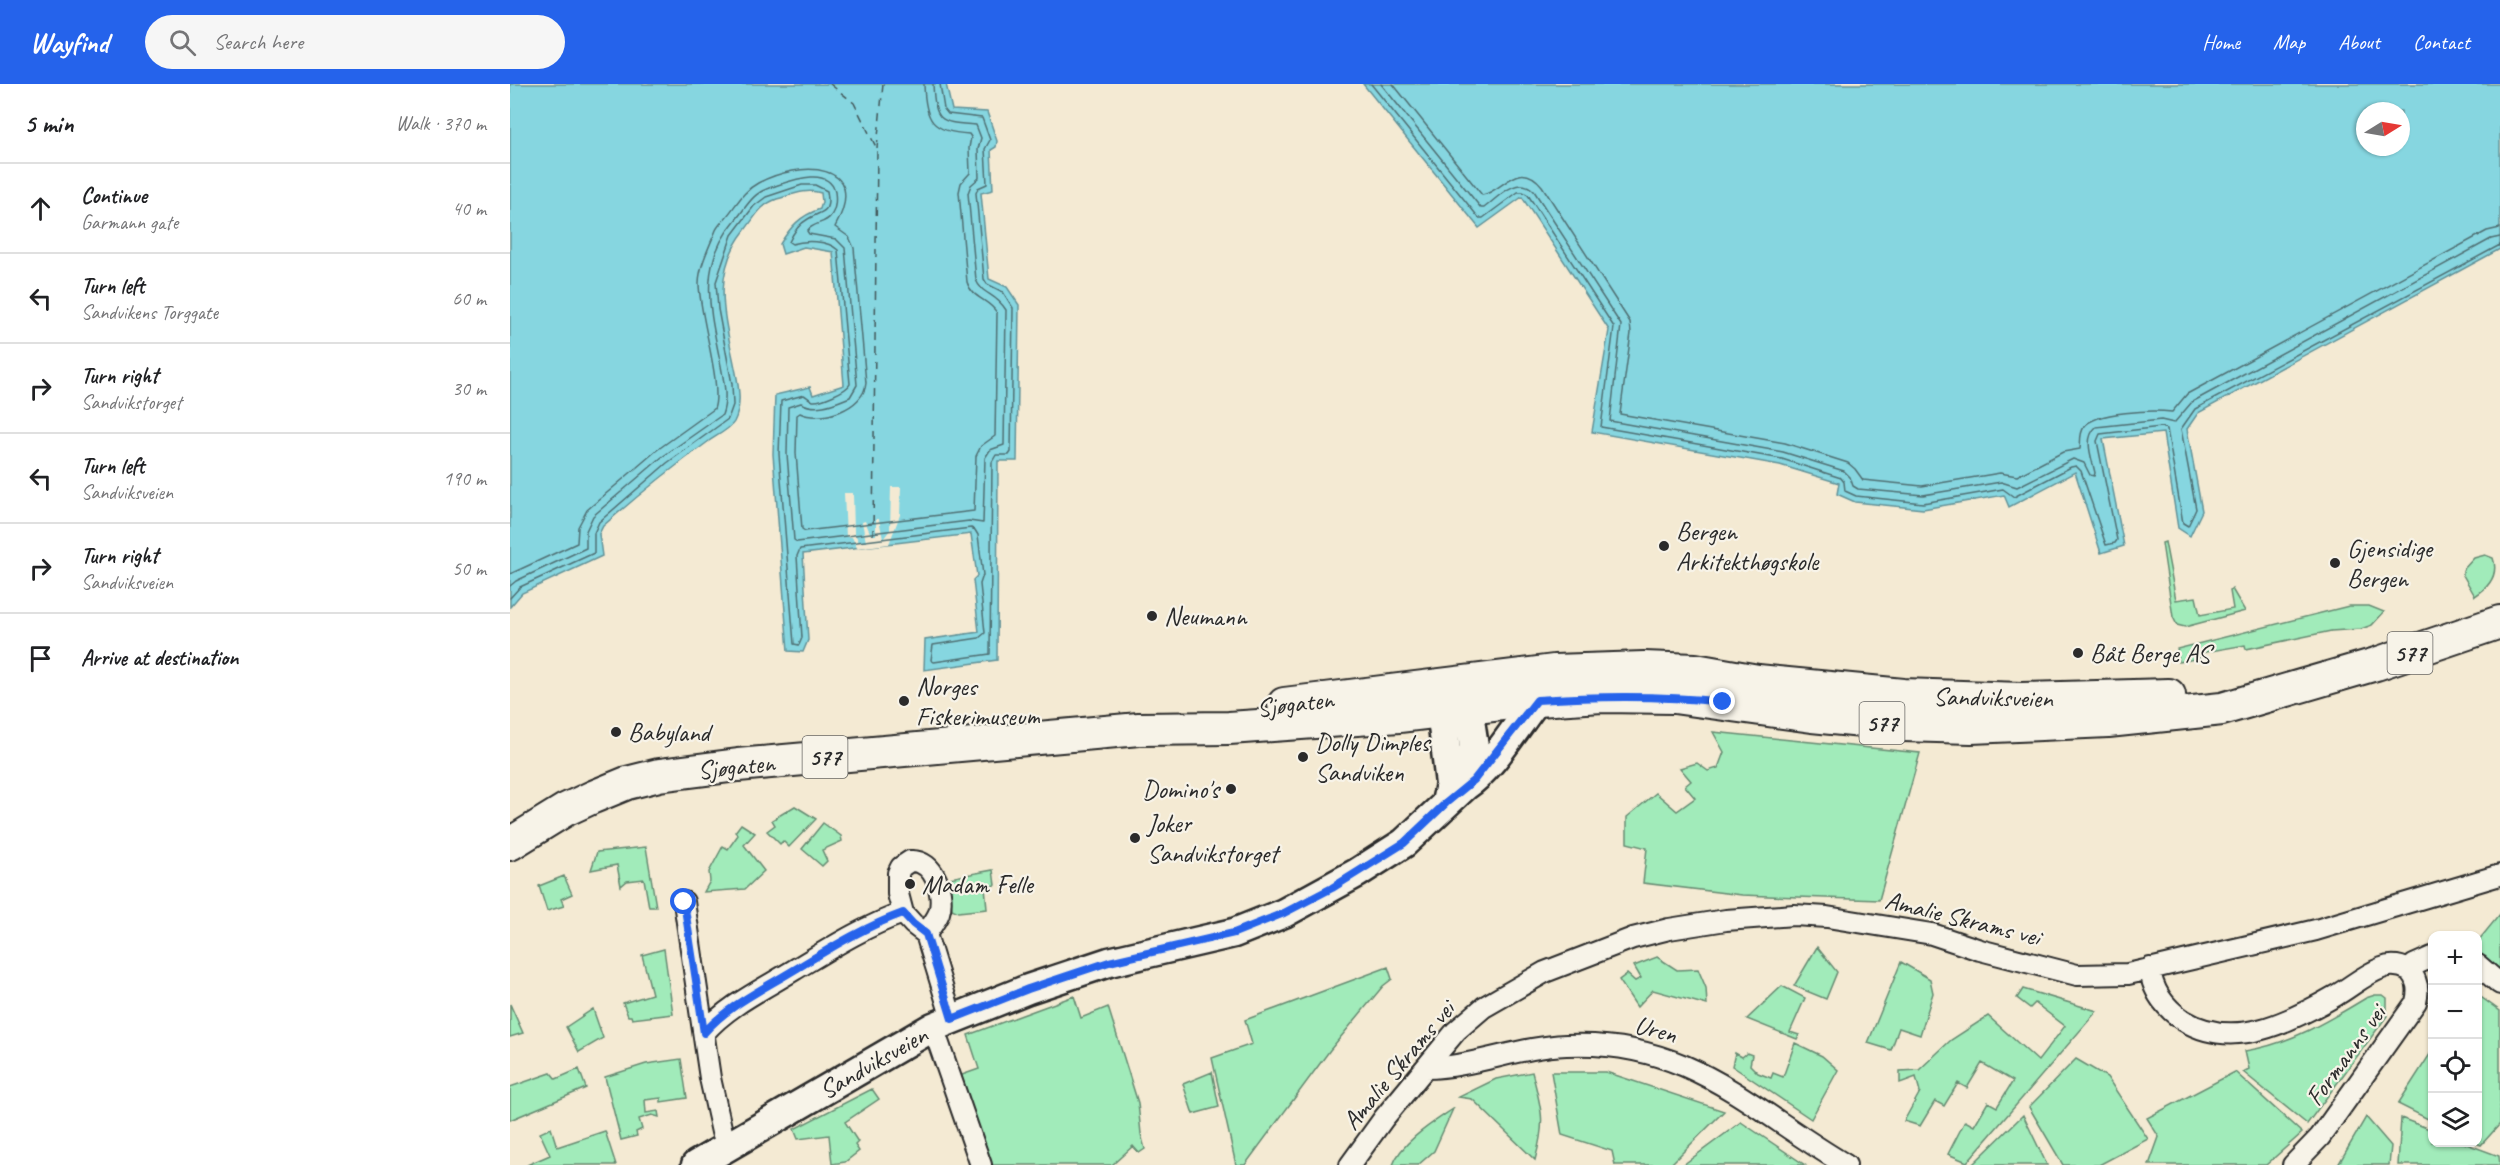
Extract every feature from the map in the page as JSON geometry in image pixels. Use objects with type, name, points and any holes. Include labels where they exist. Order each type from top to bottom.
[{"type":"main road","name":"Sandviksveien","points":[[1454,700],[1537,700],[1602,696],[1674,697],[1812,716],[1903,725],[1971,727],[2108,720],[2222,709],[2376,664],[2500,622]]},
{"type":"main road","name":"Sandviksveien","points":[[1454,700],[1554,671],[1644,668],[1695,670],[1758,681],[1904,695],[2021,699],[2219,694],[2319,679]]},
{"type":"main road","name":"Sjøgaten","points":[[515,845],[565,810],[593,796],[627,783],[659,775],[738,765],[1139,729],[1228,711],[1454,700]]},
{"type":"main road","points":[[1454,700],[1450,784],[1455,794]]},
{"type":"main road","name":"Sandviksveien","points":[[696,1165],[943,1023],[1028,989],[1109,962],[1234,933],[1284,913],[1332,888],[1404,843],[1455,794],[1474,780],[1537,700]]},
{"type":"street","points":[[926,934],[903,913],[897,894],[898,873],[901,867],[910,861],[922,862],[934,874],[939,912],[926,934],[974,1162]]},
{"type":"street","name":"Amalie Skrams vei","points":[[1350,1165],[1384,1118],[1456,1031],[1484,1007],[1545,972],[1633,938],[1669,929],[1726,920],[1794,915],[1898,927],[1932,934],[1980,950],[2077,975],[2117,975],[2316,930],[2500,875]]},
{"type":"street","points":[[684,902],[704,1033],[722,1132],[728,1146]]},
{"type":"street","points":[[704,1033],[721,1015],[790,972],[871,925],[903,913]]},
{"type":"street","points":[[2150,968],[2154,991],[2174,1014],[2187,1022],[2217,1033],[2233,1035],[2253,1032],[2290,1018],[2335,996],[2384,967],[2402,966],[2409,970],[2414,965],[2428,959]]},
{"type":"street","points":[[2482,968],[2500,984]]},
{"type":"street","name":"Formanns vei","points":[[2293,1165],[2320,1137],[2416,1002],[2418,992],[2416,982],[2409,970]]},
{"type":"street","name":"Uren","points":[[1426,1068],[1461,1065],[1534,1047],[1567,1045],[1624,1047],[1662,1057],[1710,1076],[1846,1165]]},
{"type":"green space","points":[[2165,542],[2176,600],[2196,597],[2200,615],[2233,609],[2230,591],[2232,589],[2245,611],[2185,627],[2177,625],[2173,617],[2162,543]]},
{"type":"green space","points":[[2485,555],[2493,558],[2494,575],[2485,589],[2475,596],[2463,575],[2463,570],[2474,558]]},
{"type":"green space","points":[[2349,606],[2369,606],[2384,612],[2372,625],[2361,629],[2331,631],[2246,649],[2245,645],[2199,653],[2200,658],[2179,662],[2177,649]]},
{"type":"green space","points":[[1713,732],[1920,753],[1879,900],[1742,895],[1643,883],[1647,848],[1627,843],[1627,817],[1656,793],[1677,811],[1695,798],[1685,786],[1691,781],[1680,768],[1697,763],[1708,771],[1718,768],[1724,752]]},
{"type":"green space","points":[[795,806],[816,819],[789,847],[783,841],[780,844],[767,831],[775,825],[772,820]]},
{"type":"green space","points":[[823,823],[841,836],[842,841],[822,850],[827,861],[822,866],[802,849]]},
{"type":"green space","points":[[741,824],[755,833],[744,845],[764,871],[745,889],[704,892],[710,881],[709,872],[723,846],[728,849],[738,835],[735,832]]},
{"type":"green space","points":[[646,847],[656,907],[649,907],[644,879],[627,881],[621,886],[617,865],[591,870],[597,852]]},
{"type":"green space","points":[[993,870],[995,885],[985,887],[987,909],[958,912],[952,909],[949,878]]},
{"type":"green space","points":[[564,876],[572,894],[561,899],[564,906],[547,911],[539,886]]},
{"type":"green space","points":[[2500,914],[2500,977],[2482,961],[2482,936]]},
{"type":"green space","points":[[1817,947],[1837,972],[1826,999],[1794,986]]},
{"type":"green space","points":[[664,949],[673,1014],[632,1019],[628,1016],[623,1003],[652,994],[642,955]]},
{"type":"green space","points":[[1657,957],[1677,970],[1698,969],[1706,988],[1707,1005],[1653,990],[1637,1007],[1619,980],[1627,974],[1635,981],[1641,978],[1634,966]]},
{"type":"green space","points":[[1901,962],[1930,979],[1933,993],[1920,1035],[1899,1028],[1891,1050],[1868,1043]]},
{"type":"green space","points":[[1388,967],[1392,979],[1383,986],[1330,1050],[1245,1165],[1236,1165],[1212,1058],[1252,1044],[1245,1020]]},
{"type":"green space","points":[[1782,986],[1805,998],[1790,1032],[1799,1035],[1797,1039],[1747,1019]]},
{"type":"green space","points":[[2023,989],[2097,1011],[1967,1162],[1948,1154],[1965,1121],[1974,1126],[1988,1102],[1997,1107],[2013,1081],[1982,1063],[1967,1088],[1958,1083],[1944,1106],[1935,1101],[1920,1126],[1904,1121],[1920,1092],[1916,1077],[1900,1083],[1900,1071],[1919,1070],[1951,1040],[1988,1016],[2038,1061],[2065,1026],[2035,1003],[2030,1008],[2017,998]]},
{"type":"green space","points":[[2375,995],[2383,995],[2387,998],[2387,1016],[2307,1124],[2243,1072],[2249,1069],[2245,1051],[2262,1048],[2293,1037]]},
{"type":"green space","points":[[1074,996],[1081,1018],[1108,1007],[1138,1103],[1145,1149],[1139,1153],[1133,1146],[1112,1165],[990,1165],[959,1076],[979,1069],[968,1035]]},
{"type":"green space","points":[[2482,998],[2500,1011],[2500,1124],[2482,1144]]},
{"type":"green space","points":[[510,1004],[523,1033],[510,1037]]},
{"type":"green space","points":[[593,1009],[603,1038],[579,1052],[566,1027]]},
{"type":"green space","points":[[1795,1043],[1822,1056],[1838,1070],[1811,1119],[1732,1066],[1735,1053],[1742,1057],[1747,1053],[1752,1055],[1750,1065],[1758,1073],[1771,1078],[1773,1073],[1783,1077]]},
{"type":"green space","points":[[2428,1057],[2428,1119],[2398,1104]]},
{"type":"green space","points":[[681,1059],[687,1098],[661,1102],[661,1098],[645,1100],[646,1113],[658,1111],[659,1117],[652,1115],[639,1119],[642,1129],[636,1132],[637,1136],[621,1140],[605,1077],[646,1064]]},
{"type":"green space","points":[[2076,1059],[2107,1077],[2148,1139],[2099,1165],[2063,1165],[2029,1107]]},
{"type":"green space","points":[[579,1069],[586,1088],[510,1120],[510,1087],[551,1073],[556,1079]]},
{"type":"green space","points":[[1212,1072],[1219,1107],[1193,1114],[1183,1084]]},
{"type":"green space","points":[[1532,1072],[1542,1125],[1535,1160],[1472,1099],[1459,1097],[1496,1079]]},
{"type":"green space","points":[[1551,1072],[1606,1072],[1724,1111],[1670,1165],[1615,1165],[1612,1151],[1562,1135]]},
{"type":"green space","points":[[2235,1072],[2302,1133],[2266,1165],[2149,1165],[2159,1137],[2147,1118]]},
{"type":"green space","points":[[872,1089],[879,1099],[845,1122],[858,1142],[855,1145],[859,1151],[845,1162],[832,1164],[829,1135],[798,1139],[794,1129]]},
{"type":"green space","points":[[1453,1109],[1434,1151],[1418,1165],[1393,1165],[1410,1141]]},
{"type":"green space","points":[[2023,1115],[2047,1165],[1972,1165]]},
{"type":"green space","points":[[2366,1117],[2391,1146],[2389,1165],[2338,1165]]},
{"type":"green space","points":[[2401,1118],[2428,1128],[2428,1147],[2475,1147],[2499,1156],[2500,1165],[2398,1165]]},
{"type":"green space","points":[[1741,1122],[1805,1165],[1683,1165]]},
{"type":"green space","points":[[551,1128],[557,1147],[605,1131],[616,1165],[527,1165],[550,1155],[540,1133]]},
{"type":"water","points":[[510,84],[946,84],[952,110],[987,112],[997,141],[996,147],[991,150],[993,190],[981,193],[989,279],[1007,287],[1019,305],[1017,461],[998,461],[997,660],[924,670],[925,640],[979,632],[973,580],[977,576],[971,534],[803,554],[808,640],[803,652],[788,651],[773,454],[775,395],[810,387],[813,395],[844,385],[833,252],[804,247],[783,254],[780,244],[797,222],[820,209],[821,193],[815,192],[794,194],[766,204],[745,230],[727,264],[723,299],[739,397],[737,416],[732,425],[655,482],[603,526],[599,534],[602,556],[522,593],[510,607]]},
{"type":"water","points":[[1363,84],[2500,84],[2500,249],[2198,413],[2187,429],[2202,511],[2190,536],[2178,528],[2163,433],[2103,439],[2124,546],[2101,553],[2075,472],[2009,507],[2004,495],[1923,509],[1855,502],[1837,494],[1839,483],[1780,465],[1592,432],[1609,330],[1522,197],[1479,228]]},
{"type":"pier","points":[[891,487],[901,487],[900,515],[889,544],[857,548],[852,537],[846,537],[844,493],[853,493],[854,532],[859,542],[866,542],[862,522],[865,521],[871,535],[876,535],[876,519],[879,519],[883,539],[890,530]]},
{"type":"ferry route","points":[[830,84],[854,103],[877,149],[873,535]]},
{"type":"ferry route","points":[[877,148],[883,84]]},
{"type":"place","name":"Bergen Arkitekthøgskole","points":[[1664,546]]},
{"type":"place","name":"Gjensidige Bergen","points":[[2335,563]]},
{"type":"place","name":"Neumann","points":[[1152,616]]},
{"type":"place","name":"Båt Berge AS","points":[[2078,653]]},
{"type":"place","name":"Norges Fiskerimuseum","points":[[904,701]]},
{"type":"place","name":"Babyland","points":[[616,732]]},
{"type":"place","name":"Dolly Dimples Sandviken","points":[[1303,757]]},
{"type":"place","name":"Domino's","points":[[1231,789]]},
{"type":"place","name":"Joker Sandvikstorget","points":[[1135,838]]},
{"type":"place","name":"Madam Felle","points":[[910,884]]},
{"type":"route","points":[[684,902],[704,1033],[721,1015],[780,978],[871,925],[903,913],[926,934],[929,940],[952,1019],[1028,989],[1109,962],[1234,933],[1284,913],[1332,888],[1404,843],[1474,780],[1537,700],[1602,696],[1674,697],[1723,702]]}]
